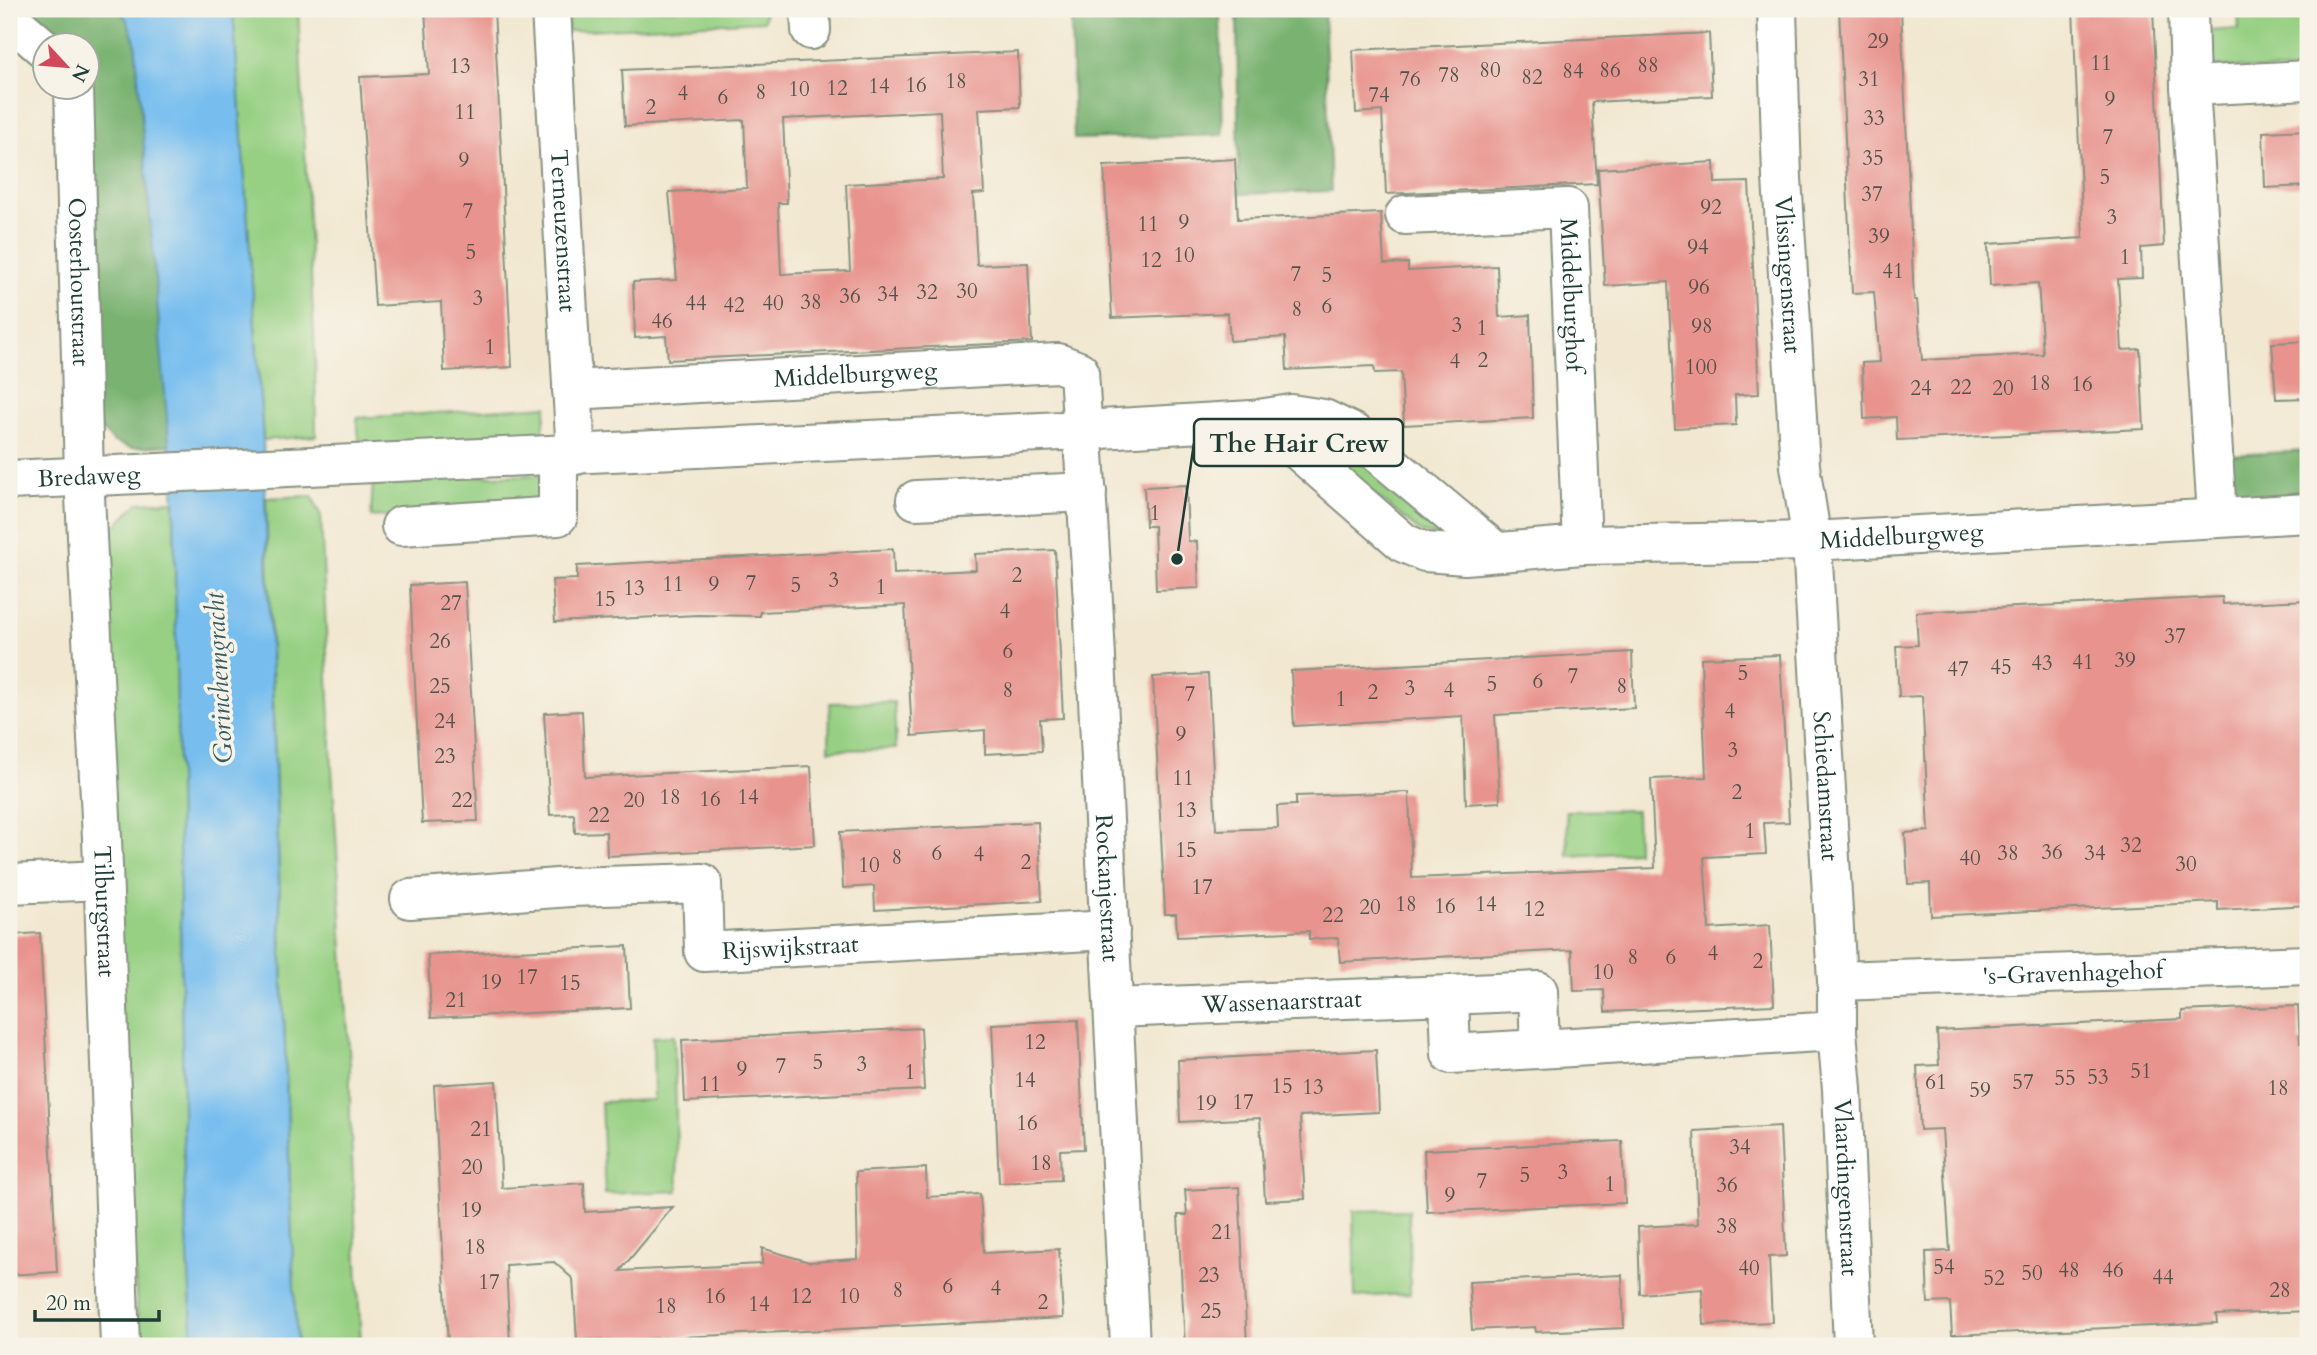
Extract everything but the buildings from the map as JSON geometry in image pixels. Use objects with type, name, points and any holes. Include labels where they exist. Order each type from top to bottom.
[{"type":"street","name":"Terneuzenstraat","points":[[551,9],[572,390],[567,455]]},
{"type":"street","name":"Vlissingenstraat","points":[[1776,9],[1782,178],[1800,466],[1812,541]]},
{"type":"street","points":[[2188,9],[2190,86],[2217,516]]},
{"type":"street","points":[[9,18],[32,38]]},
{"type":"street","points":[[2190,86],[2308,80]]},
{"type":"street","name":"Oosterhoutstraat","points":[[74,102],[83,476]]},
{"type":"street","name":"Middelburghof","points":[[1405,215],[1569,208],[1582,545]]},
{"type":"street","name":"Middelburgweg","points":[[572,390],[1058,363],[1079,371],[1084,430]]},
{"type":"street","points":[[401,526],[558,516],[567,455],[1084,430],[1252,420],[1291,414],[1324,419],[1355,434],[1496,552]]},
{"type":"street","name":"Middelburgweg","points":[[1252,420],[1292,445],[1404,543],[1425,552],[1451,555],[1582,545],[1812,541],[2217,516],[2308,513]]},
{"type":"street","name":"Rockanjestraat","points":[[1084,430],[1130,1346]]},
{"type":"street","name":"Bredaweg","points":[[9,480],[567,455]]},
{"type":"street","name":"Tilburgstraat","points":[[83,476],[103,880],[120,1346]]},
{"type":"street","points":[[916,500],[1087,492]]},
{"type":"street","name":"Schiedamstraat","points":[[1812,541],[1837,981],[1837,1031]]},
{"type":"street","points":[[9,884],[103,880]]},
{"type":"street","name":"Rijswijkstraat","points":[[410,899],[570,887],[702,883],[704,952],[1110,930]]},
{"type":"street","name":"'s-Gravenhagehof","points":[[1837,981],[2308,965]]},
{"type":"street","name":"Wassenaarstraat","points":[[1114,1009],[1538,991],[1540,1049]]},
{"type":"street","points":[[1448,995],[1451,1054],[1837,1031]]},
{"type":"street","name":"Vlaardingenstraat","points":[[1837,1031],[1843,1103],[1853,1346]]},
{"type":"green space","points":[[23,9],[119,9],[127,20],[135,41],[170,445],[131,448],[114,442],[98,426],[89,102],[102,102],[102,32],[50,32]]},
{"type":"green space","points":[[233,9],[298,9],[315,355],[316,436],[263,440]]},
{"type":"green space","points":[[567,9],[765,9],[764,21],[568,31]]},
{"type":"green space","points":[[1324,9],[1331,191],[1239,194],[1237,10]]},
{"type":"green space","points":[[2238,9],[2308,9],[2308,72],[2214,66],[2206,53],[2207,31],[2239,29]]},
{"type":"green space","points":[[1220,14],[1223,135],[1074,139],[1071,18]]},
{"type":"green space","points":[[547,406],[541,440],[361,459],[357,418]]},
{"type":"green space","points":[[1289,426],[1334,435],[1462,540],[1422,533]]},
{"type":"green space","points":[[2308,451],[2308,495],[2234,499],[2230,455]]},
{"type":"green space","points":[[545,475],[546,505],[371,517],[373,478]]},
{"type":"green space","points":[[312,496],[321,516],[332,768],[350,1066],[361,1346],[297,1346],[266,498]]},
{"type":"green space","points":[[174,501],[184,1177],[193,1346],[139,1346],[108,722],[109,533],[138,503]]},
{"type":"green space","points":[[894,702],[896,749],[829,750],[830,703]]},
{"type":"green space","points":[[1636,810],[1637,852],[1568,856],[1566,811]]},
{"type":"green space","points":[[674,1036],[678,1191],[605,1194],[601,1102],[654,1100],[653,1037]]},
{"type":"green space","points":[[1409,1210],[1410,1294],[1355,1297],[1353,1211]]},
{"type":"water","name":"Gorinchemgracht","points":[[119,9],[233,9],[263,440],[297,1346],[193,1346],[184,1177],[174,501],[135,41],[127,20]]},
{"type":"place","name":"The Hair Crew","points":[[1177,559]]}]
